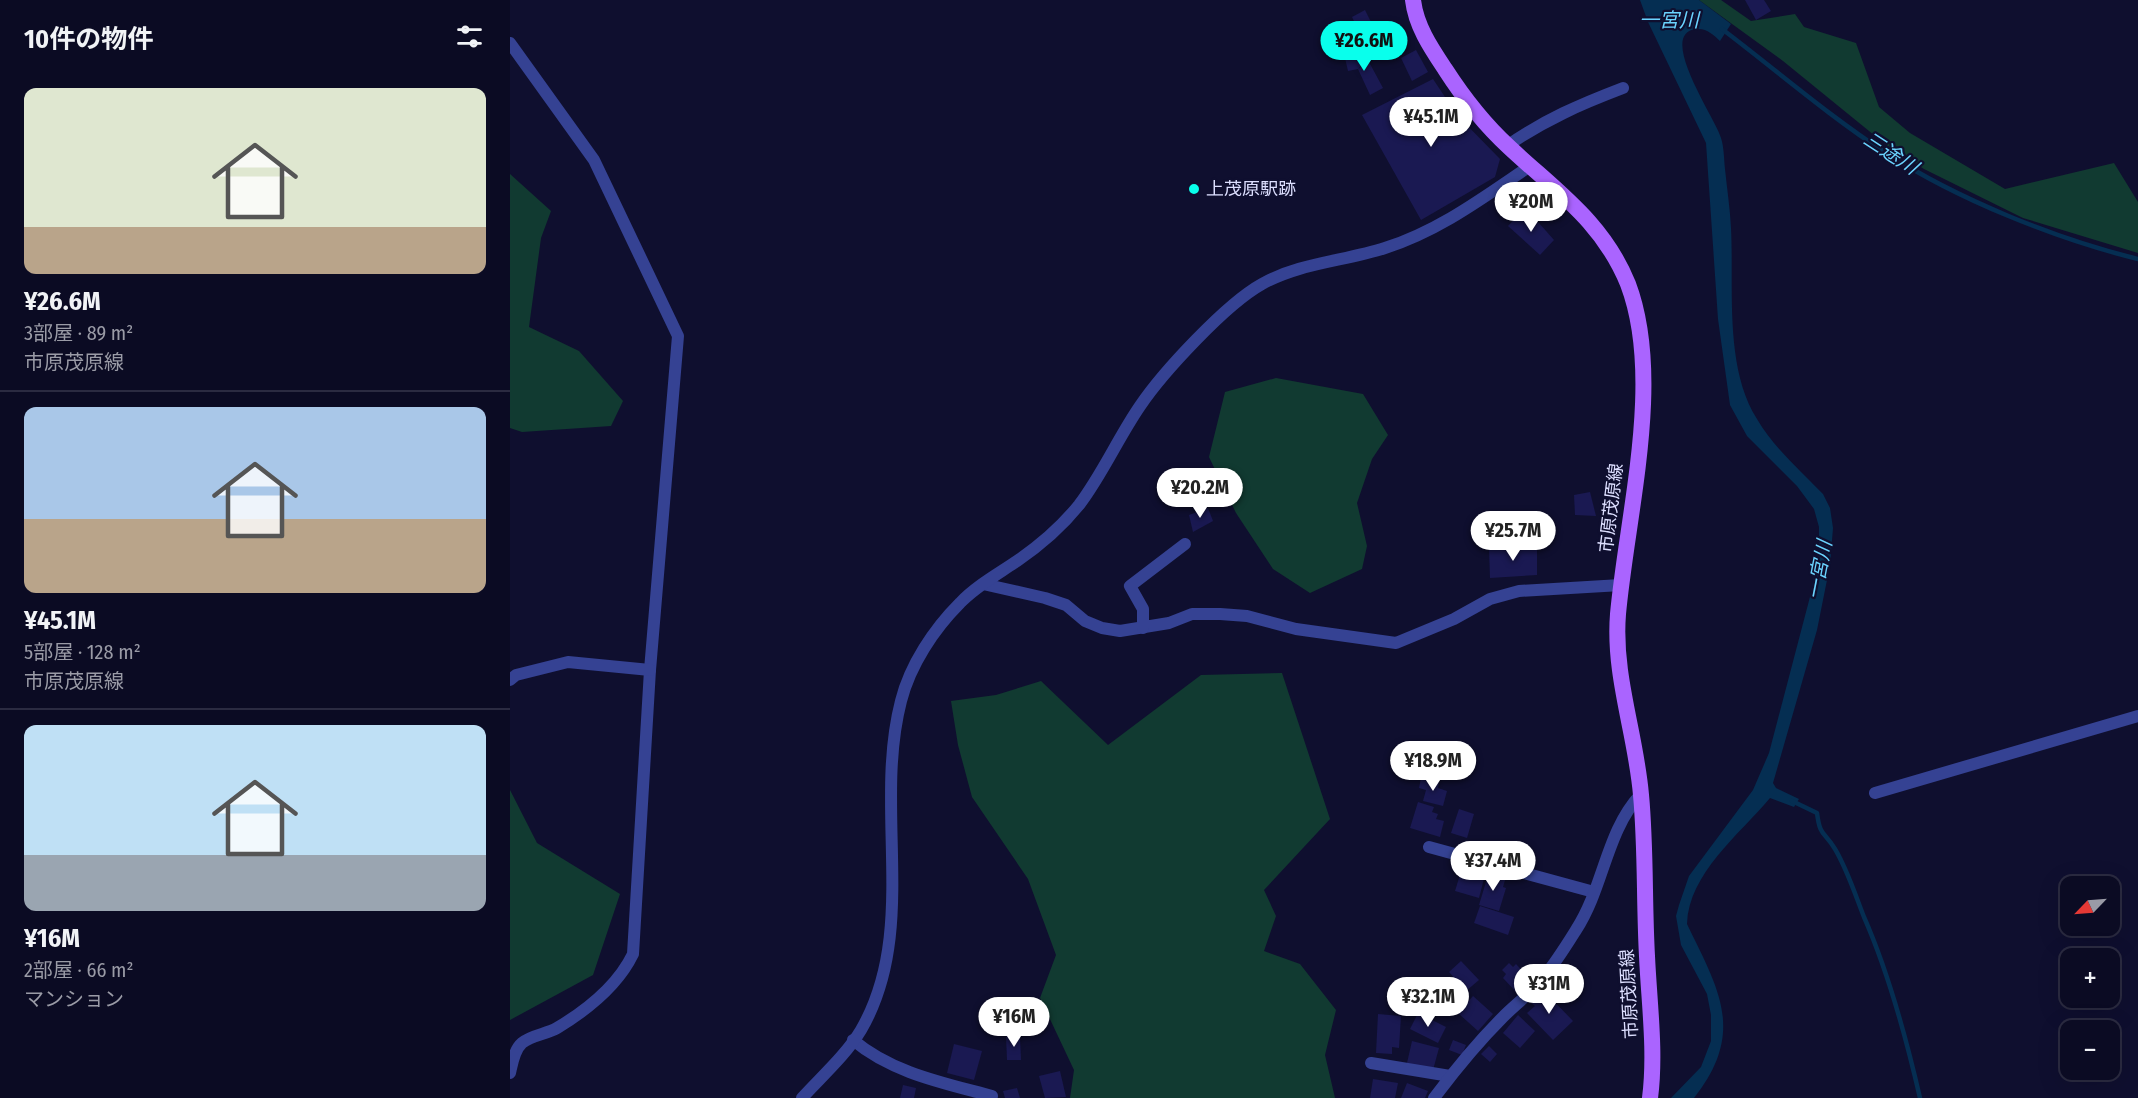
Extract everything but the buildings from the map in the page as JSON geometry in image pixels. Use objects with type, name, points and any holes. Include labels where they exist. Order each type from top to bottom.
[{"type":"main road","name":"市原茂原線","points":[[1413,0],[1419,24],[1432,51],[1468,101],[1507,146],[1585,214],[1604,238],[1628,286],[1641,333],[1644,403],[1621,585],[1617,654],[1641,794],[1651,1092]]},
{"type":"street","points":[[510,43],[594,160],[676,329],[673,415],[650,670],[633,954],[624,974],[600,996],[556,1028],[522,1043],[512,1057],[510,1073]]},
{"type":"street","points":[[1507,146],[1535,126],[1560,113],[1623,88]]},
{"type":"street","points":[[802,1098],[853,1040],[871,1010],[889,956],[891,775],[901,701],[921,653],[960,602],[1020,559],[1060,525],[1079,505],[1141,404],[1173,363],[1242,297],[1262,283],[1286,273],[1383,249],[1412,239],[1453,218],[1530,166]]},
{"type":"street","points":[[1143,628],[1143,609],[1130,586],[1185,544]]},
{"type":"street","points":[[983,584],[1066,606],[1085,621],[1102,628],[1120,631],[1143,628],[1192,614],[1220,614],[1247,616],[1296,629],[1396,643],[1454,620],[1490,599],[1509,594],[1621,585]]},
{"type":"street","points":[[510,680],[516,675],[568,662],[650,670]]},
{"type":"street","points":[[1875,793],[2138,716]]},
{"type":"street","points":[[1434,1098],[1450,1076],[1501,1019],[1542,980],[1578,927],[1594,892],[1611,844],[1632,803],[1641,794]]},
{"type":"street","points":[[1429,847],[1594,892]]},
{"type":"street","points":[[853,1040],[872,1056],[917,1075],[992,1096]]},
{"type":"street","points":[[1371,1063],[1450,1076]]},
{"type":"green space","points":[[1699,0],[1721,0],[1751,21],[1795,14],[1804,27],[1856,43],[1879,107],[1910,133],[2005,189],[2114,163],[2138,202],[2138,253],[2023,218],[1924,169],[1885,144],[1783,61]]},
{"type":"green space","points":[[510,174],[551,211],[541,238],[529,327],[579,351],[623,401],[611,426],[522,432],[510,428]]},
{"type":"green space","points":[[1276,378],[1363,394],[1388,435],[1372,459],[1357,503],[1367,546],[1362,569],[1310,593],[1273,569],[1236,513],[1209,457],[1225,392]]},
{"type":"green space","points":[[1282,673],[1330,819],[1264,890],[1276,916],[1264,951],[1300,964],[1336,1010],[1325,1055],[1335,1098],[1070,1098],[1074,1070],[1040,998],[1056,955],[1028,879],[972,797],[958,745],[951,701],[996,695],[1041,681],[1108,745],[1201,675]]},
{"type":"green space","points":[[510,790],[537,843],[620,894],[593,975],[510,1020]]},
{"type":"water","name":"一宮川","points":[[1640,0],[1699,0],[1731,24],[1720,41],[1707,31],[1697,29],[1686,34],[1682,45],[1691,78],[1717,128],[1723,145],[1731,228],[1733,326],[1739,376],[1757,419],[1771,439],[1823,494],[1830,508],[1833,528],[1830,565],[1817,630],[1773,783],[1776,788],[1799,799],[1794,807],[1770,798],[1706,871],[1696,888],[1690,905],[1687,924],[1717,991],[1722,1011],[1723,1031],[1719,1052],[1710,1074],[1694,1098],[1671,1098],[1701,1067],[1711,1041],[1711,1015],[1707,994],[1681,945],[1676,916],[1689,876],[1753,790],[1769,753],[1811,593],[1819,548],[1819,527],[1814,509],[1797,486],[1747,436],[1730,405],[1718,319],[1706,143],[1648,22]]},
{"type":"waterway","name":"三途川","points":[[1722,29],[1844,124],[1914,170],[2008,216],[2107,251],[2138,259]]},
{"type":"waterway","points":[[1792,801],[1817,813],[1821,830],[1835,849],[1847,873],[1889,983],[1920,1098]]},
{"type":"place","name":"上茂原駅跡","points":[[1194,189]]}]
